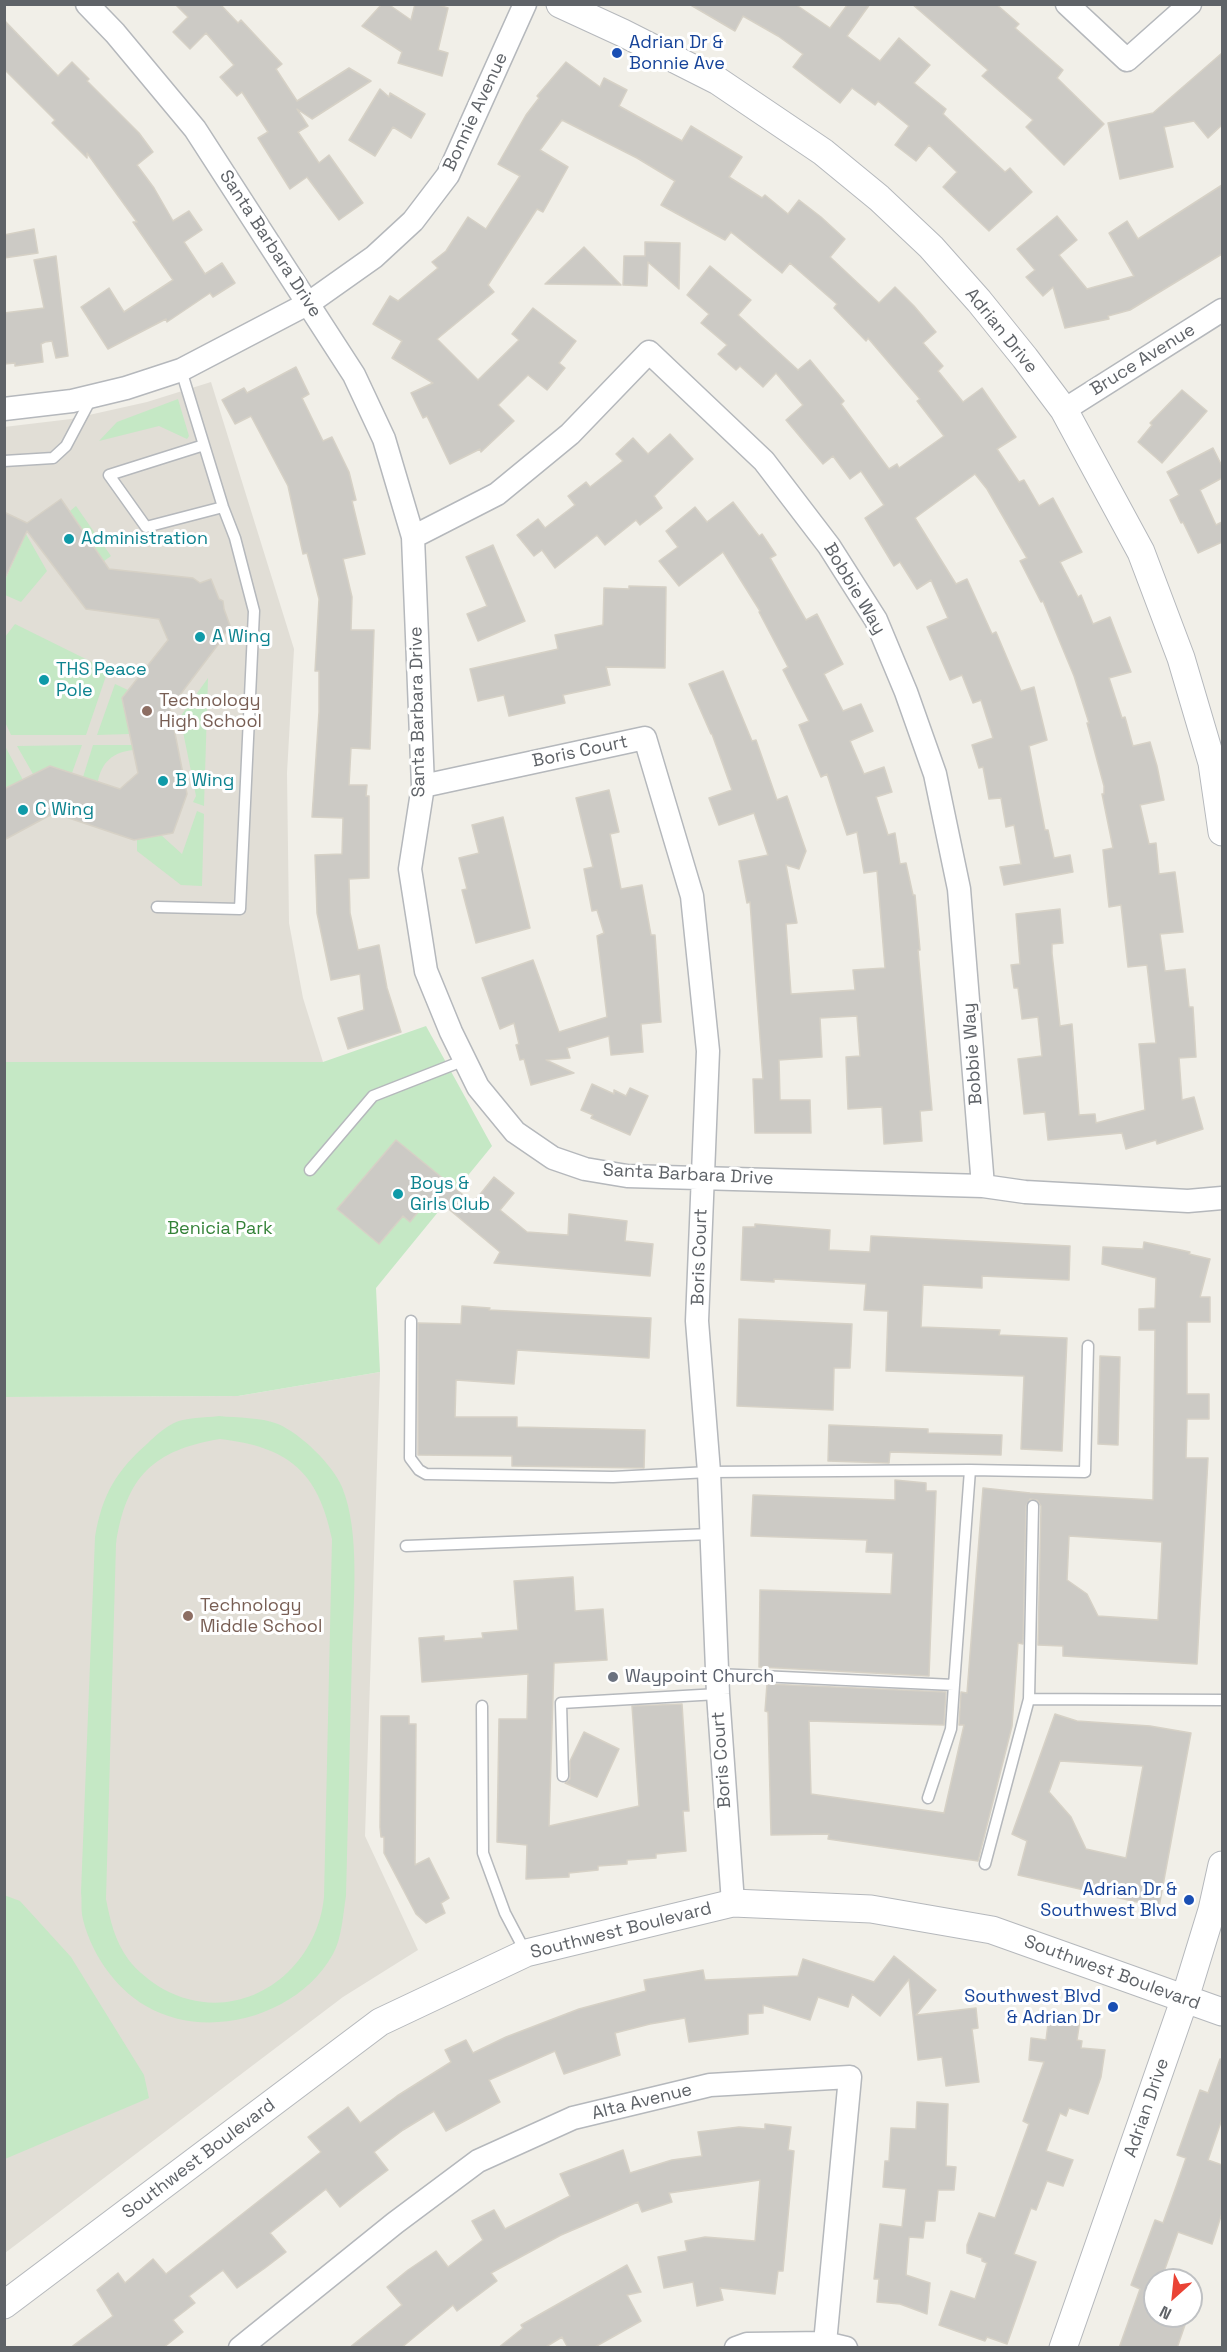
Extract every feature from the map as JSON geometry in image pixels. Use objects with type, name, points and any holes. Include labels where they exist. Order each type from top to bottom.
[{"type":"street","name":"Santa Barbara Drive","points":[[87,4],[115,33],[195,129],[354,375],[384,439],[413,537],[423,786],[410,869],[426,971],[478,1087],[515,1132],[553,1158],[585,1169],[627,1176],[982,1186],[1026,1192],[1188,1201],[1222,1198]]},
{"type":"street","name":"Bonnie Avenue","points":[[4,409],[72,401],[126,388],[181,370],[309,303],[374,257],[405,228],[448,176],[525,4]]},
{"type":"street","name":"Adrian Drive","points":[[560,4],[717,81],[823,152],[879,198],[934,250],[992,317],[1064,410],[1141,552],[1173,637],[1212,764],[1222,832]]},
{"type":"street","points":[[1067,4],[1127,60],[1190,4]]},
{"type":"street","name":"Bruce Avenue","points":[[1064,410],[1222,310]]},
{"type":"street","name":"Bobbie Way","points":[[413,537],[497,494],[570,434],[649,352],[764,461],[829,546],[876,620],[906,692],[934,774],[959,889],[982,1186]]},
{"type":"street","name":"Boris Court","points":[[423,786],[645,738],[692,896],[708,1051],[697,1321],[709,1472],[717,1684],[733,1903]]},
{"type":"street","name":"Adrian Drive","points":[[1063,2348],[1185,1998],[1212,1910],[1222,1865]]},
{"type":"street","name":"Southwest Boulevard","points":[[4,2305],[380,2022],[526,1953],[733,1903],[871,1909],[992,1930],[1222,2012]]},
{"type":"street","name":"Alta Avenue","points":[[240,2348],[395,2223],[478,2161],[573,2118],[710,2085],[850,2077],[835,2345]]},
{"type":"street","points":[[736,2348],[747,2344],[835,2345]]},
{"type":"lane","points":[[157,907],[240,909],[254,611],[235,538],[223,507],[181,370]]},
{"type":"lane","points":[[4,461],[53,458],[66,446],[92,396]]},
{"type":"lane","points":[[204,445],[109,475],[146,527],[223,507]]},
{"type":"lane","points":[[310,1170],[373,1096],[465,1060]]},
{"type":"lane","points":[[411,1321],[410,1458],[419,1470],[426,1474],[613,1477],[709,1472],[970,1470],[1085,1472],[1088,1346]]},
{"type":"lane","points":[[928,1798],[951,1729],[970,1470]]},
{"type":"lane","points":[[985,1864],[1029,1699],[1033,1506]]},
{"type":"lane","points":[[406,1546],[711,1534]]},
{"type":"lane","points":[[563,1776],[561,1702],[717,1684],[954,1685]]},
{"type":"lane","points":[[1029,1699],[1222,1700]]},
{"type":"lane","points":[[482,1706],[483,1852],[505,1913],[526,1953]]},
{"type":"shaded area","name":"Technology High School","points":[[211,382],[294,649],[287,773],[289,923],[303,998],[323,1062],[5,1062],[4,427],[71,419],[147,402]]},
{"type":"shaded area","name":"Technology Middle School","points":[[380,1372],[365,1836],[418,1950],[343,1997],[5,2253],[5,1397],[238,1396]]},
{"type":"green space","points":[[178,399],[189,436],[187,439],[159,426],[99,441],[117,422]]},
{"type":"green space","points":[[76,506],[111,556],[104,561],[70,511]]},
{"type":"green space","points":[[26,534],[47,571],[21,602],[5,595],[5,580]]},
{"type":"green space","points":[[15,624],[108,670],[86,735],[11,735],[5,722],[5,637]]},
{"type":"green space","points":[[208,678],[204,806],[193,802],[196,796],[180,717]]},
{"type":"green space","points":[[115,684],[128,690],[122,698],[130,734],[97,735]]},
{"type":"green space","points":[[82,745],[72,773],[50,766],[33,774],[17,746]]},
{"type":"green space","points":[[93,745],[132,745],[133,750],[120,753],[110,759],[102,768],[98,781],[83,777]]},
{"type":"green space","points":[[5,746],[23,780],[7,788],[5,784]]},
{"type":"green space","points":[[197,811],[204,814],[202,886],[181,885],[137,851],[137,840],[161,835],[182,854]]},
{"type":"green space","name":"Benicia Park","points":[[426,1026],[492,1146],[376,1288],[380,1372],[238,1396],[5,1397],[5,1062],[323,1062]]},
{"type":"green space","points":[[219,1416],[264,1420],[278,1424],[296,1435],[306,1442],[331,1469],[342,1487],[348,1505],[354,1547],[354,1569],[346,1896],[336,1948],[318,1976],[298,1993],[275,2007],[250,2017],[223,2022],[196,2022],[170,2017],[146,2006],[123,1989],[114,1979],[97,1954],[85,1928],[81,1892],[95,1537],[98,1522],[106,1496],[119,1474],[160,1432],[179,1421]],"holes":[[[220,1439],[264,1448],[282,1456],[296,1466],[318,1496],[332,1539],[324,1897],[318,1925],[306,1950],[289,1971],[268,1988],[244,1998],[218,2003],[191,2000],[163,1989],[144,1976],[123,1952],[109,1915],[106,1899],[116,1544],[127,1501],[136,1484],[160,1459],[197,1444]]]},
{"type":"green space","points":[[4,1895],[20,1901],[71,1957],[144,2075],[149,2098],[5,2159]]},
{"type":"building","points":[[175,4],[220,4],[238,23],[241,20],[282,64],[276,69],[297,101],[349,68],[371,81],[312,119],[297,109],[308,126],[298,132],[319,163],[329,155],[363,203],[339,220],[307,177],[290,189],[258,138],[268,132],[242,92],[237,96],[220,77],[234,65],[206,33],[190,49],[173,32],[188,17]]},
{"type":"building","points":[[382,4],[388,4],[411,20],[415,4],[435,4],[448,8],[438,50],[448,53],[442,76],[398,63],[402,52],[362,26]]},
{"type":"building","points":[[689,4],[795,4],[830,28],[848,4],[870,4],[847,36],[880,61],[899,38],[930,65],[914,83],[946,109],[943,114],[1005,172],[1010,168],[1032,192],[989,231],[943,187],[957,172],[929,145],[916,161],[895,145],[909,126],[878,101],[875,105],[852,88],[840,103],[793,67],[803,54],[778,36],[743,16],[735,31]]},
{"type":"building","points":[[912,4],[996,4],[1019,24],[1015,28],[1063,70],[1057,78],[1104,124],[1064,165],[1026,127],[1033,120],[982,76],[988,70]]},
{"type":"building","points":[[4,20],[58,76],[72,62],[89,79],[87,81],[139,133],[153,152],[137,165],[154,188],[173,221],[189,211],[202,230],[184,242],[205,274],[222,263],[235,283],[213,297],[210,293],[167,322],[166,319],[108,349],[81,307],[109,288],[124,312],[173,280],[133,222],[137,222],[87,153],[87,158],[52,123],[55,120],[4,69]]},
{"type":"building","points":[[1222,53],[1222,125],[1208,138],[1194,121],[1164,127],[1173,167],[1120,179],[1108,123],[1153,113]]},
{"type":"building","points":[[566,62],[600,87],[604,78],[627,90],[619,106],[682,141],[691,126],[742,157],[729,177],[762,198],[765,195],[788,214],[799,200],[821,217],[845,239],[830,257],[879,303],[895,287],[914,306],[936,332],[923,343],[943,366],[938,371],[963,402],[982,388],[1016,437],[997,449],[1019,482],[1024,480],[1039,506],[1053,498],[1082,552],[1060,562],[1078,597],[1081,595],[1093,624],[1110,617],[1131,672],[1109,678],[1122,718],[1125,717],[1133,746],[1150,742],[1157,766],[1164,800],[1140,805],[1149,844],[1156,843],[1159,874],[1175,872],[1183,932],[1160,934],[1165,971],[1185,969],[1189,1007],[1193,1007],[1196,1057],[1179,1058],[1182,1100],[1194,1097],[1203,1129],[1157,1144],[1156,1140],[1126,1149],[1122,1133],[1048,1140],[1045,1112],[1024,1114],[1018,1059],[1042,1056],[1038,1017],[1022,1019],[1018,988],[1014,988],[1011,965],[1020,964],[1016,914],[1060,909],[1063,943],[1052,944],[1052,953],[1060,1026],[1072,1024],[1079,1115],[1095,1114],[1096,1123],[1145,1110],[1139,1044],[1156,1043],[1147,965],[1128,967],[1121,905],[1109,907],[1103,850],[1113,848],[1102,794],[1104,794],[1104,786],[1087,723],[1089,723],[1074,676],[1043,601],[1041,602],[1020,561],[1027,558],[987,489],[975,474],[915,518],[956,584],[967,579],[992,634],[996,632],[1021,691],[1034,687],[1047,740],[1029,746],[1045,830],[1048,830],[1054,858],[1070,855],[1073,872],[1004,885],[1000,867],[1021,864],[1014,825],[1006,827],[1001,798],[989,799],[983,767],[979,768],[972,745],[993,738],[981,700],[973,703],[962,675],[950,680],[927,627],[948,618],[931,580],[917,589],[900,562],[894,566],[865,518],[884,505],[861,471],[850,479],[833,456],[823,464],[786,420],[803,405],[776,373],[763,387],[740,366],[736,370],[718,354],[727,345],[701,323],[709,314],[687,295],[710,266],[751,300],[738,315],[798,370],[810,360],[844,401],[841,404],[889,469],[897,464],[899,468],[944,436],[917,401],[920,399],[868,338],[866,341],[834,308],[837,304],[790,263],[782,273],[731,232],[725,240],[661,205],[675,181],[637,158],[562,120],[540,150],[568,167],[543,212],[537,209],[488,285],[494,292],[437,339],[478,380],[519,340],[512,334],[533,308],[576,341],[559,363],[565,368],[547,390],[528,375],[498,405],[514,421],[481,452],[480,449],[450,464],[427,416],[423,418],[411,393],[433,383],[392,358],[402,341],[373,324],[390,296],[398,301],[438,268],[432,262],[446,251],[468,217],[486,229],[520,176],[498,164],[526,115],[539,98],[537,96]]},
{"type":"building","points":[[380,89],[389,97],[390,93],[425,114],[411,138],[393,127],[375,156],[349,140]]},
{"type":"building","points":[[1222,185],[1222,254],[1130,310],[1108,316],[1109,319],[1065,328],[1053,287],[1043,296],[1026,277],[1035,270],[1017,249],[1057,216],[1077,240],[1059,255],[1087,289],[1134,276],[1109,233],[1127,221],[1138,239]]},
{"type":"building","points":[[34,229],[38,253],[4,258],[4,235]]},
{"type":"building","points":[[645,242],[680,243],[679,289],[648,262],[647,286],[623,285],[624,256],[645,256]]},
{"type":"building","points":[[584,247],[621,285],[545,284]]},
{"type":"building","points":[[56,256],[68,356],[56,358],[52,341],[41,344],[43,362],[15,366],[15,363],[4,364],[4,313],[44,308],[34,260]]},
{"type":"building","points":[[296,367],[309,394],[302,398],[323,441],[332,437],[349,472],[356,500],[352,501],[365,554],[343,559],[352,597],[351,630],[374,630],[370,749],[351,748],[349,785],[367,785],[369,878],[349,879],[350,913],[358,950],[379,945],[387,988],[401,1032],[348,1049],[338,1018],[364,1010],[360,974],[331,980],[317,913],[315,855],[342,854],[343,818],[312,817],[319,712],[319,671],[315,671],[319,599],[307,553],[303,554],[288,486],[251,416],[235,424],[222,400],[244,388],[247,393]]},
{"type":"building","points":[[1182,390],[1207,411],[1162,463],[1138,442],[1152,425],[1150,423]]},
{"type":"building","points":[[670,434],[693,459],[654,496],[662,508],[640,525],[636,520],[605,545],[597,535],[555,568],[542,550],[534,556],[517,535],[538,519],[545,528],[575,505],[568,496],[586,482],[590,487],[623,461],[616,454],[633,438],[648,454]]},
{"type":"building","points":[[1213,448],[1222,466],[1222,478],[1200,490],[1216,525],[1222,522],[1222,542],[1198,553],[1170,500],[1179,495],[1167,472]]},
{"type":"building","points":[[61,499],[109,569],[193,578],[200,583],[211,579],[219,599],[223,601],[232,631],[221,635],[220,642],[170,708],[187,794],[173,833],[134,840],[54,813],[4,840],[4,789],[50,766],[120,789],[138,773],[122,698],[168,640],[159,619],[86,609],[27,531],[4,580],[4,512],[27,523]]},
{"type":"building","points":[[733,502],[759,536],[762,534],[776,555],[770,558],[806,620],[817,614],[843,664],[824,674],[843,711],[861,704],[873,731],[850,741],[864,774],[884,767],[892,792],[876,797],[888,835],[895,833],[900,864],[906,863],[913,895],[915,895],[932,1110],[920,1111],[922,1141],[884,1144],[882,1107],[848,1109],[846,1057],[860,1056],[857,1016],[820,1018],[822,1057],[779,1060],[780,1100],[810,1100],[811,1133],[755,1133],[753,1079],[763,1079],[750,902],[747,903],[739,861],[768,855],[754,813],[719,825],[709,798],[732,790],[712,734],[689,684],[723,671],[752,741],[756,740],[777,800],[787,796],[806,851],[799,869],[786,865],[797,923],[786,924],[791,994],[855,990],[853,970],[885,968],[877,871],[864,873],[857,832],[847,835],[827,774],[821,777],[799,725],[809,721],[783,670],[788,667],[760,611],[723,552],[679,586],[659,561],[678,547],[666,531],[695,507],[707,522]]},
{"type":"building","points":[[493,545],[525,621],[478,641],[467,614],[487,606],[466,557]]},
{"type":"building","points":[[629,586],[666,587],[665,668],[606,667],[610,685],[563,695],[565,703],[509,716],[504,695],[478,701],[470,669],[558,649],[555,635],[603,625],[604,588],[629,589]]},
{"type":"building","points":[[609,790],[619,832],[610,834],[621,889],[642,885],[651,935],[655,935],[661,1022],[641,1024],[643,1052],[611,1055],[609,1036],[567,1048],[570,1058],[546,1060],[574,1073],[531,1085],[524,1059],[520,1060],[514,1023],[500,1029],[482,978],[533,960],[559,1032],[607,1017],[597,936],[604,933],[597,910],[592,911],[584,869],[593,867],[576,798]]},
{"type":"building","points":[[503,817],[530,928],[476,943],[462,890],[467,889],[459,858],[479,853],[472,825]]},
{"type":"building","points":[[592,1084],[614,1094],[614,1090],[626,1096],[630,1088],[648,1096],[630,1135],[591,1118],[593,1115],[581,1110]]},
{"type":"building","points":[[396,1140],[473,1203],[494,1177],[514,1193],[500,1210],[527,1232],[568,1235],[569,1214],[627,1221],[625,1241],[653,1244],[650,1276],[494,1263],[500,1252],[439,1201],[433,1208],[426,1202],[410,1222],[403,1216],[379,1244],[337,1209]]},
{"type":"building","points":[[755,1224],[830,1230],[829,1250],[870,1252],[871,1236],[1070,1246],[1069,1280],[982,1276],[982,1288],[923,1285],[921,1327],[1000,1330],[999,1335],[1067,1338],[1062,1451],[1021,1449],[1024,1376],[886,1371],[888,1311],[864,1310],[866,1284],[774,1279],[774,1282],[741,1280],[743,1227],[755,1227]]},
{"type":"building","points":[[1144,1242],[1210,1259],[1200,1297],[1210,1297],[1210,1322],[1187,1322],[1187,1394],[1209,1394],[1209,1419],[1187,1419],[1186,1458],[1208,1458],[1197,1664],[1063,1656],[1063,1646],[1038,1645],[1041,1506],[1037,1500],[1030,1499],[1026,1506],[1023,1644],[1018,1643],[1012,1726],[978,1861],[828,1839],[829,1834],[771,1835],[768,1712],[765,1711],[767,1684],[946,1692],[944,1725],[809,1721],[811,1794],[944,1813],[964,1725],[959,1725],[961,1692],[967,1693],[983,1488],[1153,1500],[1155,1330],[1139,1330],[1139,1309],[1155,1308],[1156,1278],[1102,1264],[1103,1247],[1143,1249]],"holes":[[[1069,1536],[1162,1542],[1158,1620],[1098,1616],[1087,1594],[1067,1580]]]},
{"type":"building","points":[[462,1306],[490,1308],[489,1310],[651,1318],[649,1358],[517,1350],[514,1384],[456,1380],[455,1417],[517,1417],[517,1427],[645,1430],[644,1468],[512,1466],[512,1456],[418,1455],[418,1323],[461,1324]]},
{"type":"building","points":[[739,1319],[852,1324],[850,1368],[834,1368],[833,1410],[737,1406]]},
{"type":"building","points":[[1100,1356],[1120,1357],[1118,1445],[1098,1444]]},
{"type":"building","points":[[829,1425],[928,1429],[928,1433],[1002,1435],[1001,1455],[890,1452],[889,1463],[828,1461]]},
{"type":"building","points":[[895,1480],[926,1483],[926,1491],[936,1491],[929,1676],[759,1667],[760,1590],[891,1594],[893,1553],[866,1552],[867,1540],[751,1536],[753,1495],[895,1500]]},
{"type":"building","points":[[573,1577],[575,1611],[603,1609],[607,1660],[554,1663],[549,1826],[639,1806],[632,1706],[682,1704],[689,1811],[683,1811],[686,1851],[656,1854],[656,1858],[627,1860],[627,1864],[598,1866],[598,1870],[569,1873],[569,1877],[526,1879],[527,1845],[497,1842],[499,1719],[527,1719],[528,1674],[422,1682],[419,1638],[444,1636],[444,1641],[483,1638],[482,1633],[518,1630],[514,1581]]},
{"type":"building","points":[[1055,1714],[1077,1721],[1150,1726],[1191,1733],[1159,1907],[1018,1875],[1027,1841],[1012,1834]],"holes":[[[1060,1761],[1143,1766],[1126,1858],[1086,1849],[1071,1817],[1049,1792]]]},
{"type":"building","points":[[381,1716],[409,1716],[409,1724],[416,1724],[415,1865],[429,1858],[449,1898],[441,1903],[445,1913],[426,1923],[416,1914],[384,1853],[384,1837],[381,1837],[380,1827]]},
{"type":"building","points":[[584,1732],[619,1749],[597,1797],[565,1783],[570,1779],[570,1761]]},
{"type":"building","points":[[894,1956],[936,1990],[916,2015],[976,2008],[978,2028],[972,2029],[979,2082],[946,2086],[942,2057],[918,2060],[909,1979],[880,2016],[852,1994],[848,2007],[818,1997],[810,2020],[763,2005],[763,2013],[748,2014],[748,2034],[689,2042],[685,2018],[615,2033],[620,2055],[564,2074],[555,2051],[489,2080],[500,2102],[446,2131],[434,2111],[403,2130],[374,2152],[388,2170],[340,2207],[326,2189],[270,2233],[286,2252],[237,2288],[223,2270],[189,2296],[195,2303],[173,2320],[183,2332],[163,2348],[70,2348],[113,2316],[97,2290],[118,2273],[125,2283],[153,2259],[166,2274],[321,2152],[308,2137],[348,2107],[360,2123],[397,2096],[451,2062],[445,2050],[466,2040],[473,2053],[506,2037],[579,2009],[646,1991],[644,1980],[703,1970],[705,1980],[798,1976],[803,1959],[874,1982]]},
{"type":"building","points":[[1049,2016],[1080,2020],[1077,2040],[1082,2041],[1081,2048],[1105,2050],[1101,2077],[1088,2114],[1069,2108],[1066,2116],[1060,2113],[1046,2151],[1073,2160],[1063,2186],[1047,2181],[1036,2210],[1031,2208],[1014,2254],[1036,2262],[1007,2344],[987,2337],[985,2341],[939,2325],[951,2291],[975,2299],[987,2263],[982,2261],[982,2258],[967,2253],[967,2245],[979,2213],[995,2218],[1029,2124],[1023,2121],[1044,2062],[1029,2060],[1031,2038],[1046,2040]]},
{"type":"building","points":[[1220,2059],[1222,2060],[1222,2119],[1208,2160],[1222,2165],[1222,2213],[1212,2244],[1178,2232],[1165,2268],[1143,2268],[1143,2328],[1184,2328],[1177,2348],[1119,2348],[1140,2289],[1131,2285],[1155,2220],[1163,2223],[1177,2184],[1186,2158],[1177,2155],[1200,2090],[1208,2093]]},
{"type":"building","points":[[917,2102],[948,2104],[946,2166],[956,2167],[954,2190],[938,2190],[935,2221],[925,2221],[923,2238],[909,2237],[906,2275],[930,2283],[927,2314],[900,2304],[877,2302],[879,2279],[874,2279],[880,2224],[902,2227],[906,2189],[883,2187],[885,2161],[889,2161],[891,2128],[916,2129]]},
{"type":"building","points":[[765,2124],[791,2127],[788,2150],[794,2151],[783,2271],[778,2271],[775,2294],[720,2288],[723,2300],[697,2306],[693,2282],[664,2288],[658,2257],[687,2251],[685,2241],[705,2237],[755,2241],[760,2180],[669,2193],[672,2202],[642,2212],[638,2202],[561,2235],[491,2273],[497,2281],[457,2311],[453,2305],[401,2348],[349,2348],[402,2305],[387,2287],[408,2270],[436,2251],[448,2267],[483,2240],[472,2221],[494,2210],[505,2229],[570,2196],[560,2174],[623,2150],[630,2173],[672,2160],[702,2156],[698,2132],[739,2127],[765,2129]]},
{"type":"building","points":[[627,2265],[641,2292],[627,2295],[641,2321],[593,2348],[568,2348],[562,2337],[544,2348],[498,2348],[523,2328],[521,2325]]},
{"type":"place","name":"Adrian Dr & Bonnie Ave","points":[[617,53]]},
{"type":"place","name":"Administration","points":[[69,539]]},
{"type":"place","name":"A Wing","points":[[200,637]]},
{"type":"place","name":"THS Peace Pole","points":[[44,680]]},
{"type":"place","name":"Technology High School","points":[[147,711]]},
{"type":"place","name":"B Wing","points":[[163,781]]},
{"type":"place","name":"C Wing","points":[[23,810]]},
{"type":"place","name":"Boys & Girls Club","points":[[398,1194]]},
{"type":"place","name":"Technology Middle School","points":[[188,1616]]},
{"type":"place","name":"Waypoint Church","points":[[613,1677]]},
{"type":"place","name":"Adrian Dr & Southwest Blvd","points":[[1189,1900]]},
{"type":"place","name":"Southwest Blvd & Adrian Dr","points":[[1113,2007]]}]
